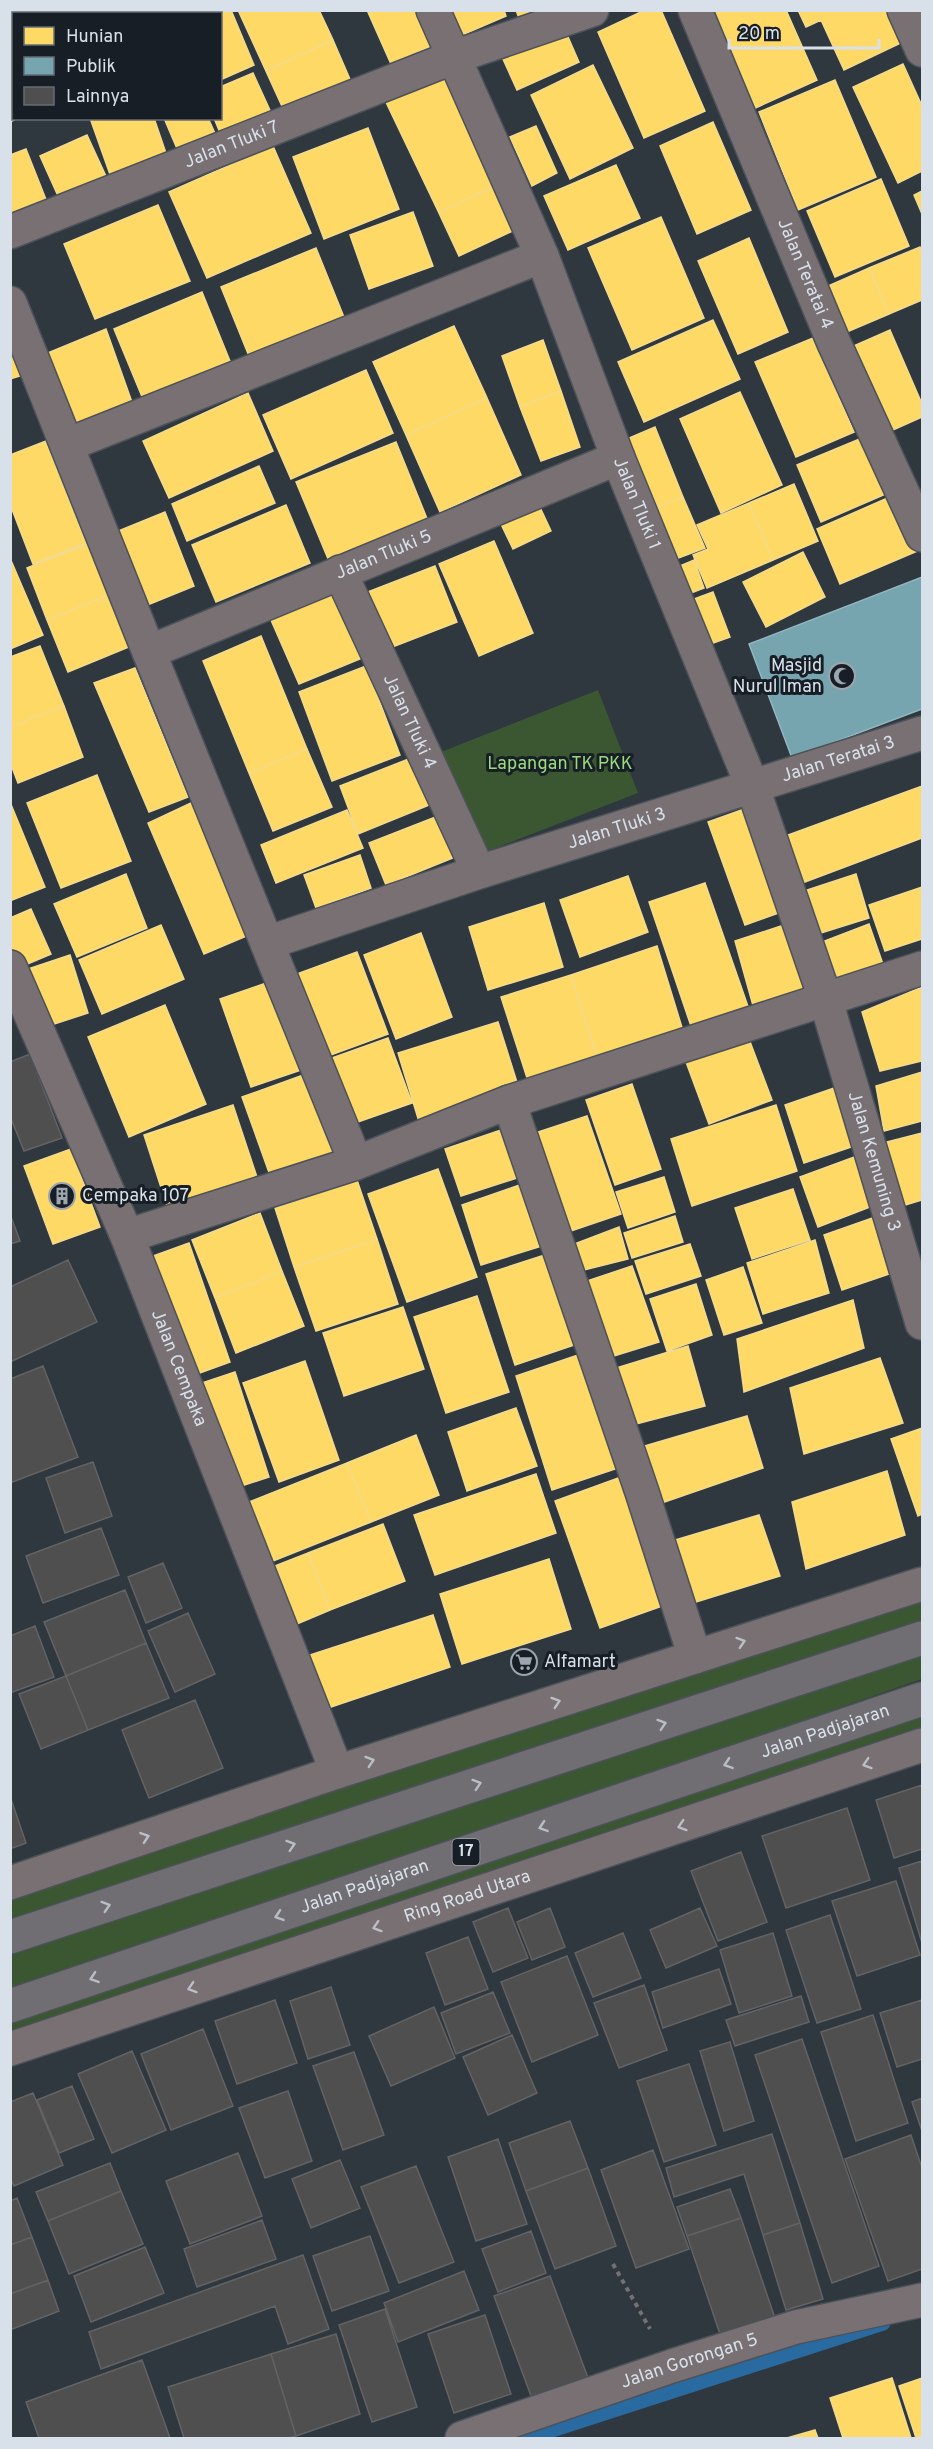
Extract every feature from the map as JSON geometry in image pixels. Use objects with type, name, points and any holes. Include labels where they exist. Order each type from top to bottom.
[{"type":"highway","points":[[10,1937],[922,1638]]},
{"type":"highway","name":"Jalan Padjajaran","points":[[10,2006],[922,1699]]},
{"type":"street","name":"Jalan Tluki 1","points":[[433,10],[542,256],[618,458],[753,788],[826,1000]]},
{"type":"street","name":"Jalan Tluki 7","points":[[10,232],[454,57],[592,10]]},
{"type":"street","name":"Jalan Teratai 4","points":[[695,10],[834,343],[922,536]]},
{"type":"street","points":[[904,10],[922,50]]},
{"type":"street","points":[[67,445],[542,256]]},
{"type":"street","points":[[10,303],[148,652],[356,1163]]},
{"type":"street","name":"Jalan Tluki 5","points":[[148,652],[618,458]]},
{"type":"street","name":"Jalan Tluki 4","points":[[340,572],[479,872]]},
{"type":"street","name":"Jalan Teratai 3","points":[[753,788],[922,733]]},
{"type":"street","name":"Jalan Tluki 3","points":[[267,943],[479,872],[753,788]]},
{"type":"street","name":"Jalan Cempaka","points":[[10,967],[127,1236],[337,1772]]},
{"type":"street","points":[[127,1236],[356,1163],[509,1102],[922,968]]},
{"type":"street","name":"Jalan Kemuning 3","points":[[826,1000],[922,1323]]},
{"type":"street","points":[[509,1102],[638,1481],[694,1657]]},
{"type":"street","points":[[10,1883],[337,1772],[922,1584]]},
{"type":"street","name":"Ring Road Utara","points":[[10,2049],[922,1745]]},
{"type":"street","name":"Jalan Gorongan 5","points":[[462,2439],[672,2366],[796,2327],[922,2300]]},
{"type":"path","points":[[613,2264],[672,2366]]},
{"type":"green space","name":"Lapangan TK PKK","points":[[598,690],[638,793],[480,854],[441,752]]},
{"type":"green space","points":[[922,1588],[922,1632],[11,1936],[10,1886]]},
{"type":"green space","points":[[922,1641],[922,1679],[11,1997],[10,1942]]},
{"type":"green space","points":[[922,1698],[922,1744],[11,2045],[10,2005]]},
{"type":"building: Hunian","points":[[23,10],[109,10],[110,12],[20,12]]},
{"type":"building: Hunian","points":[[115,10],[169,10],[166,12],[116,12]]},
{"type":"building: Hunian","points":[[184,10],[231,10],[254,65],[222,79],[222,12],[180,12]]},
{"type":"building: Hunian","points":[[238,10],[319,10],[333,40],[266,71]]},
{"type":"building: Hunian","points":[[367,10],[421,10],[436,44],[391,64]]},
{"type":"building: Hunian","points":[[452,10],[504,10],[506,16],[462,35]]},
{"type":"building: Hunian","points":[[516,10],[552,10],[521,24]]},
{"type":"building: Hunian","points":[[645,10],[661,10],[705,111],[644,138],[598,32]]},
{"type":"building: Hunian","points":[[707,10],[786,10],[817,80],[751,110]]},
{"type":"building: Hunian","points":[[798,10],[888,10],[903,42],[844,70],[821,20],[806,27]]},
{"type":"building: Hunian","points":[[10,16],[12,16],[12,62],[10,59]]},
{"type":"building: Hunian","points":[[565,30],[579,62],[517,90],[503,59]]},
{"type":"building: Hunian","points":[[333,40],[352,84],[286,115],[266,71]]},
{"type":"building: Hunian","points":[[903,64],[922,106],[922,171],[898,183],[853,87]]},
{"type":"building: Hunian","points":[[593,65],[633,148],[570,179],[531,95]]},
{"type":"building: Hunian","points":[[253,73],[273,117],[223,140],[215,120],[222,120],[222,86]]},
{"type":"building: Hunian","points":[[443,73],[496,185],[439,213],[385,100]]},
{"type":"building: Hunian","points":[[835,80],[876,177],[798,210],[759,112]]},
{"type":"building: Hunian","points":[[10,83],[12,86],[12,120],[14,120],[10,122]]},
{"type":"building: Hunian","points":[[91,120],[155,120],[168,159],[112,180]]},
{"type":"building: Hunian","points":[[165,120],[209,120],[219,142],[181,158]]},
{"type":"building: Hunian","points":[[713,122],[751,210],[697,234],[660,146]]},
{"type":"building: Hunian","points":[[536,126],[557,173],[532,186],[510,137]]},
{"type":"building: Hunian","points":[[368,128],[399,209],[324,239],[293,157]]},
{"type":"building: Hunian","points":[[87,135],[110,185],[63,207],[40,156]]},
{"type":"building: Hunian","points":[[273,146],[311,233],[207,278],[169,192]]},
{"type":"building: Hunian","points":[[26,149],[49,207],[10,222],[10,155]]},
{"type":"building: Hunian","points":[[616,165],[640,218],[568,250],[544,196]]},
{"type":"building: Hunian","points":[[881,179],[909,246],[835,277],[807,211]]},
{"type":"building: Hunian","points":[[496,185],[517,229],[459,256],[439,213]]},
{"type":"building: Hunian","points":[[922,191],[922,214],[914,195]]},
{"type":"building: Hunian","points":[[158,205],[190,281],[95,319],[64,244]]},
{"type":"building: Hunian","points":[[413,212],[433,266],[369,289],[350,235]]},
{"type":"building: Hunian","points":[[661,217],[704,318],[632,350],[588,248]]},
{"type":"building: Hunian","points":[[749,238],[788,332],[738,354],[698,261]]},
{"type":"building: Hunian","points":[[920,247],[922,300],[889,314],[869,268]]},
{"type":"building: Hunian","points":[[316,248],[346,322],[251,361],[221,287]]},
{"type":"building: Hunian","points":[[869,268],[889,314],[835,337],[817,291]]},
{"type":"building: Hunian","points":[[202,292],[230,361],[143,399],[114,329]]},
{"type":"building: Hunian","points":[[713,320],[740,379],[644,422],[618,362]]},
{"type":"building: Hunian","points":[[454,326],[487,398],[406,435],[373,362]]},
{"type":"building: Hunian","points":[[106,329],[133,405],[71,431],[43,355]]},
{"type":"building: Hunian","points":[[890,330],[922,404],[922,417],[884,434],[847,349]]},
{"type":"building: Hunian","points":[[813,338],[854,432],[796,457],[755,362]]},
{"type":"building: Hunian","points":[[543,340],[561,391],[520,407],[502,356]]},
{"type":"building: Hunian","points":[[10,343],[23,375],[10,379]]},
{"type":"building: Hunian","points":[[366,370],[393,433],[291,479],[263,415]]},
{"type":"building: Hunian","points":[[561,391],[580,447],[541,461],[520,407]]},
{"type":"building: Hunian","points":[[740,392],[782,485],[721,513],[680,419]]},
{"type":"building: Hunian","points":[[248,393],[273,451],[169,498],[143,441]]},
{"type":"building: Hunian","points":[[487,398],[521,475],[440,512],[406,435]]},
{"type":"building: Hunian","points":[[655,427],[683,497],[647,511],[620,442]]},
{"type":"building: Hunian","points":[[874,433],[897,489],[821,522],[797,465]]},
{"type":"building: Hunian","points":[[46,441],[86,543],[33,564],[10,504],[10,455]]},
{"type":"building: Hunian","points":[[396,442],[428,521],[329,561],[296,482]]},
{"type":"building: Hunian","points":[[259,466],[275,503],[187,541],[172,504]]},
{"type":"building: Hunian","points":[[794,484],[818,541],[773,560],[749,503]]},
{"type":"building: Hunian","points":[[901,492],[922,549],[840,584],[817,529]]},
{"type":"building: Hunian","points":[[683,497],[705,548],[665,563],[647,511]]},
{"type":"building: Hunian","points":[[538,503],[551,531],[513,549],[500,522]]},
{"type":"building: Hunian","points":[[749,503],[773,560],[707,588],[693,555],[708,549],[697,525]]},
{"type":"building: Hunian","points":[[286,505],[310,563],[216,602],[192,545]]},
{"type":"building: Hunian","points":[[165,512],[194,586],[145,606],[116,532]]},
{"type":"building: Hunian","points":[[494,541],[533,633],[479,656],[439,564]]},
{"type":"building: Hunian","points":[[90,543],[111,594],[47,620],[27,568]]},
{"type":"building: Hunian","points":[[803,552],[825,597],[766,627],[743,582]]},
{"type":"building: Hunian","points":[[10,558],[43,635],[10,649]]},
{"type":"building: Hunian","points":[[694,560],[704,588],[683,596],[673,569]]},
{"type":"building: Hunian","points":[[435,566],[457,622],[382,651],[360,595]]},
{"type":"building: Hunian","points":[[331,583],[362,658],[299,684],[267,611]]},
{"type":"building: Hunian","points":[[713,592],[730,637],[702,647],[686,602]]},
{"type":"building: Hunian","points":[[111,594],[131,646],[68,672],[47,620]]},
{"type":"building: Hunian","points":[[261,636],[307,749],[249,773],[203,661]]},
{"type":"building: Hunian","points":[[40,646],[64,706],[10,727],[10,657]]},
{"type":"building: Hunian","points":[[366,666],[400,755],[332,781],[299,692]]},
{"type":"building: Hunian","points":[[135,668],[188,797],[149,812],[94,683]]},
{"type":"building: Hunian","points":[[64,706],[83,757],[18,783],[10,762],[10,727]]},
{"type":"building: Hunian","points":[[307,749],[332,807],[273,831],[249,773]]},
{"type":"building: Hunian","points":[[411,758],[429,805],[358,834],[340,786]]},
{"type":"building: Hunian","points":[[97,775],[131,861],[61,888],[27,803]]},
{"type":"building: Hunian","points":[[922,786],[922,838],[797,885],[780,838]]},
{"type":"building: Hunian","points":[[10,802],[45,887],[12,900],[10,897]]},
{"type":"building: Hunian","points":[[193,802],[251,934],[204,954],[148,823]]},
{"type":"building: Hunian","points":[[747,808],[784,911],[745,925],[708,822]]},
{"type":"building: Hunian","points":[[347,810],[363,848],[276,883],[261,845]]},
{"type":"building: Hunian","points":[[438,816],[455,857],[386,885],[369,843]]},
{"type":"building: Hunian","points":[[360,855],[371,888],[316,908],[304,875]]},
{"type":"building: Hunian","points":[[126,874],[147,928],[77,957],[54,904]]},
{"type":"building: Hunian","points":[[856,874],[869,918],[808,937],[795,894]]},
{"type":"building: Hunian","points":[[628,876],[648,932],[580,957],[560,900]]},
{"type":"building: Hunian","points":[[705,883],[751,1015],[694,1035],[649,902]]},
{"type":"building: Hunian","points":[[922,887],[922,939],[885,951],[869,905]]},
{"type":"building: Hunian","points":[[544,903],[563,967],[488,990],[469,927]]},
{"type":"building: Hunian","points":[[31,909],[51,954],[18,968],[10,950],[10,918]]},
{"type":"building: Hunian","points":[[787,924],[808,992],[754,1009],[735,941]]},
{"type":"building: Hunian","points":[[869,924],[884,967],[832,986],[817,944]]},
{"type":"building: Hunian","points":[[161,925],[184,979],[102,1014],[79,960]]},
{"type":"building: Hunian","points":[[421,933],[452,1017],[396,1039],[364,955]]},
{"type":"building: Hunian","points":[[657,946],[684,1034],[598,1061],[571,975]]},
{"type":"building: Hunian","points":[[357,952],[388,1034],[328,1056],[297,974]]},
{"type":"building: Hunian","points":[[70,955],[88,1013],[45,1027],[28,969]]},
{"type":"building: Hunian","points":[[571,975],[598,1061],[529,1084],[501,997]]},
{"type":"building: Hunian","points":[[269,982],[301,1070],[251,1087],[220,999]]},
{"type":"building: Hunian","points":[[922,987],[922,1061],[880,1071],[862,1012]]},
{"type":"building: Hunian","points":[[165,1005],[206,1104],[129,1137],[88,1037]]},
{"type":"building: Hunian","points":[[498,1022],[521,1095],[421,1128],[398,1053]]},
{"type":"building: Hunian","points":[[388,1038],[412,1103],[355,1123],[332,1058]]},
{"type":"building: Hunian","points":[[749,1039],[772,1100],[709,1124],[686,1062]]},
{"type":"building: Hunian","points":[[922,1072],[922,1121],[884,1131],[876,1086]]},
{"type":"building: Hunian","points":[[306,1074],[335,1154],[271,1178],[242,1097]]},
{"type":"building: Hunian","points":[[632,1084],[661,1169],[615,1185],[586,1100]]},
{"type":"building: Hunian","points":[[837,1087],[857,1145],[804,1163],[785,1105]]},
{"type":"building: Hunian","points":[[233,1105],[258,1180],[168,1209],[144,1135]]},
{"type":"building: Hunian","points":[[776,1105],[797,1171],[692,1206],[671,1139]]},
{"type":"building: Hunian","points":[[587,1116],[621,1214],[562,1234],[529,1135]]},
{"type":"building: Hunian","points":[[504,1129],[520,1177],[461,1196],[445,1149]]},
{"type":"building: Hunian","points":[[922,1133],[922,1200],[892,1209],[875,1145]]},
{"type":"building: Hunian","name":"Cempaka 107","points":[[71,1149],[100,1227],[53,1244],[24,1166]]},
{"type":"building: Hunian","points":[[857,1156],[875,1205],[818,1227],[800,1177]]},
{"type":"building: Hunian","points":[[438,1169],[477,1277],[407,1302],[368,1194]]},
{"type":"building: Hunian","points":[[664,1177],[675,1212],[628,1228],[616,1192]]},
{"type":"building: Hunian","points":[[357,1180],[377,1239],[294,1267],[275,1208]]},
{"type":"building: Hunian","points":[[525,1183],[545,1245],[481,1265],[462,1205]]},
{"type":"building: Hunian","points":[[793,1189],[810,1240],[752,1259],[735,1208]]},
{"type":"building: Hunian","points":[[260,1213],[282,1271],[215,1298],[192,1240]]},
{"type":"building: Hunian","points":[[675,1216],[683,1242],[632,1258],[624,1233]]},
{"type":"building: Hunian","points":[[878,1216],[895,1272],[842,1290],[824,1235]]},
{"type":"building: Hunian","points":[[619,1227],[628,1259],[572,1273],[564,1248]]},
{"type":"building: Hunian","points":[[377,1239],[398,1304],[316,1331],[294,1267]]},
{"type":"building: Hunian","points":[[815,1240],[829,1293],[763,1314],[747,1263]]},
{"type":"building: Hunian","points":[[189,1243],[230,1362],[186,1378],[145,1259]]},
{"type":"building: Hunian","points":[[690,1244],[701,1276],[646,1294],[635,1261]]},
{"type":"building: Hunian","points":[[554,1252],[583,1342],[515,1365],[486,1274]]},
{"type":"building: Hunian","points":[[632,1266],[659,1342],[601,1360],[584,1282]]},
{"type":"building: Hunian","points":[[743,1267],[762,1323],[724,1335],[706,1280]]},
{"type":"building: Hunian","points":[[282,1271],[304,1326],[236,1353],[215,1298]]},
{"type":"building: Hunian","points":[[696,1284],[712,1335],[667,1351],[650,1299]]},
{"type":"building: Hunian","points":[[477,1296],[509,1392],[446,1413],[414,1317]]},
{"type":"building: Hunian","points":[[853,1300],[864,1348],[744,1392],[737,1339]]},
{"type":"building: Hunian","points":[[403,1307],[424,1369],[344,1396],[323,1333]]},
{"type":"building: Hunian","points":[[688,1346],[705,1406],[632,1425],[613,1369]]},
{"type":"building: Hunian","points":[[584,1353],[621,1467],[552,1490],[516,1376]]},
{"type":"building: Hunian","points":[[880,1358],[903,1423],[804,1454],[790,1388]]},
{"type":"building: Hunian","points":[[305,1361],[339,1460],[279,1482],[243,1383]]},
{"type":"building: Hunian","points":[[235,1372],[269,1477],[232,1489],[199,1384]]},
{"type":"building: Hunian","points":[[516,1408],[537,1466],[467,1491],[448,1432]]},
{"type":"building: Hunian","points":[[747,1416],[763,1468],[653,1506],[641,1447]]},
{"type":"building: Hunian","points":[[922,1428],[922,1514],[918,1516],[891,1439]]},
{"type":"building: Hunian","points":[[416,1435],[439,1495],[371,1522],[347,1463]]},
{"type":"building: Hunian","points":[[347,1463],[371,1522],[273,1561],[249,1502]]},
{"type":"building: Hunian","points":[[887,1471],[905,1535],[806,1569],[792,1502]]},
{"type":"building: Hunian","points":[[536,1474],[556,1533],[435,1575],[414,1515]]},
{"type":"building: Hunian","points":[[621,1477],[665,1605],[600,1628],[555,1501]]},
{"type":"building: Hunian","points":[[759,1515],[780,1576],[683,1606],[665,1543]]},
{"type":"building: Hunian","points":[[383,1524],[405,1581],[330,1610],[308,1553]]},
{"type":"building: Hunian","points":[[308,1553],[330,1610],[297,1624],[275,1566]]},
{"type":"building: Hunian","points":[[549,1559],[571,1629],[462,1664],[440,1594]]},
{"type":"building: Hunian","points":[[433,1615],[450,1667],[325,1709],[307,1656]]},
{"type":"building: Hunian","points":[[892,2378],[911,2438],[843,2438],[830,2398]]},
{"type":"building: Hunian","points":[[922,2378],[922,2438],[916,2438],[899,2386]]},
{"type":"building: Hunian","points":[[815,2430],[818,2438],[787,2438]]},
{"type":"building: Publik","name":"Masjid Nurul Iman","points":[[922,577],[922,709],[792,758],[749,644]]},
{"type":"building: Lainnya","points":[[30,1054],[62,1138],[24,1151],[10,1116],[10,1062]]},
{"type":"building: Lainnya","points":[[10,1214],[20,1241],[10,1244]]},
{"type":"building: Lainnya","points":[[68,1260],[97,1322],[10,1362],[10,1287]]},
{"type":"building: Lainnya","points":[[43,1366],[78,1457],[10,1483],[10,1379]]},
{"type":"building: Lainnya","points":[[93,1462],[112,1516],[65,1533],[46,1478]]},
{"type":"building: Lainnya","points":[[101,1528],[119,1575],[43,1603],[26,1556]]},
{"type":"building: Lainnya","points":[[163,1563],[182,1608],[146,1623],[128,1577]]},
{"type":"building: Lainnya","points":[[125,1590],[146,1643],[66,1676],[44,1622]]},
{"type":"building: Lainnya","points":[[188,1613],[215,1674],[175,1692],[148,1631]]},
{"type":"building: Lainnya","points":[[35,1626],[54,1677],[10,1693],[10,1636]]},
{"type":"building: Lainnya","points":[[146,1643],[169,1698],[88,1730],[66,1676]]},
{"type":"building: Lainnya","points":[[66,1676],[88,1730],[41,1749],[19,1694]]},
{"type":"building: Lainnya","points":[[195,1700],[223,1768],[149,1798],[122,1730]]},
{"type":"building: Lainnya","points":[[922,1785],[922,1849],[894,1858],[876,1800]]},
{"type":"building: Lainnya","points":[[10,1796],[26,1843],[10,1849]]},
{"type":"building: Lainnya","points":[[847,1808],[870,1880],[786,1908],[762,1836]]},
{"type":"building: Lainnya","points":[[741,1852],[767,1922],[718,1941],[691,1871]]},
{"type":"building: Lainnya","points":[[922,1861],[922,1943],[899,1868]]},
{"type":"building: Lainnya","points":[[896,1881],[920,1955],[857,1976],[832,1901]]},
{"type":"building: Lainnya","points":[[508,1908],[528,1958],[493,1972],[473,1922]]},
{"type":"building: Lainnya","points":[[550,1908],[565,1947],[532,1960],[517,1922]]},
{"type":"building: Lainnya","points":[[700,1908],[717,1946],[666,1968],[650,1930]]},
{"type":"building: Lainnya","points":[[830,1915],[861,2009],[817,2023],[786,1930]]},
{"type":"building: Lainnya","points":[[623,1933],[641,1978],[593,1997],[575,1953]]},
{"type":"building: Lainnya","points":[[773,1933],[792,1996],[739,2013],[720,1950]]},
{"type":"building: Lainnya","points":[[468,1937],[488,1989],[445,2005],[426,1953]]},
{"type":"building: Lainnya","points":[[567,1956],[598,2035],[532,2062],[501,1982]]},
{"type":"building: Lainnya","points":[[719,1969],[731,2004],[663,2028],[652,1992]]},
{"type":"building: Lainnya","points":[[644,1985],[667,2050],[619,2068],[594,2003]]},
{"type":"building: Lainnya","points":[[331,1987],[350,2045],[308,2059],[290,2001]]},
{"type":"building: Lainnya","points":[[493,1992],[510,2033],[456,2054],[441,2013]]},
{"type":"building: Lainnya","points":[[801,1996],[809,2022],[735,2046],[726,2020]]},
{"type":"building: Lainnya","points":[[275,2000],[297,2063],[237,2084],[215,2021]]},
{"type":"building: Lainnya","points":[[922,2000],[922,2059],[897,2067],[880,2013]]},
{"type":"building: Lainnya","points":[[434,2007],[455,2058],[391,2086],[369,2036]]},
{"type":"building: Lainnya","points":[[873,2015],[908,2123],[856,2141],[821,2032]]},
{"type":"building: Lainnya","points":[[203,2029],[233,2106],[171,2130],[141,2054]]},
{"type":"building: Lainnya","points":[[512,2035],[537,2093],[488,2115],[463,2057]]},
{"type":"building: Lainnya","points":[[802,2039],[879,2266],[832,2283],[755,2055]]},
{"type":"building: Lainnya","points":[[730,2042],[754,2121],[724,2131],[700,2051]]},
{"type":"building: Lainnya","points":[[132,2051],[166,2130],[112,2153],[78,2074]]},
{"type":"building: Lainnya","points":[[354,2052],[384,2135],[343,2150],[313,2066]]},
{"type":"building: Lainnya","points":[[689,2064],[716,2145],[664,2162],[637,2081]]},
{"type":"building: Lainnya","points":[[72,2086],[94,2139],[59,2153],[37,2100]]},
{"type":"building: Lainnya","points":[[288,2091],[312,2161],[265,2178],[239,2108]]},
{"type":"building: Lainnya","points":[[33,2093],[63,2165],[14,2186],[10,2177],[10,2102]]},
{"type":"building: Lainnya","points":[[922,2098],[922,2131],[912,2102]]},
{"type":"building: Lainnya","points":[[570,2121],[588,2168],[526,2191],[509,2143]]},
{"type":"building: Lainnya","points":[[772,2134],[800,2223],[763,2235],[744,2174],[674,2197],[666,2168]]},
{"type":"building: Lainnya","points":[[911,2135],[922,2168],[922,2269],[888,2281],[845,2159]]},
{"type":"building: Lainnya","points":[[498,2139],[527,2224],[476,2241],[448,2157]]},
{"type":"building: Lainnya","points":[[653,2150],[689,2249],[636,2268],[601,2170]]},
{"type":"building: Lainnya","points":[[238,2153],[262,2216],[190,2244],[166,2181]]},
{"type":"building: Lainnya","points":[[340,2160],[360,2208],[311,2228],[292,2179]]},
{"type":"building: Lainnya","points":[[110,2163],[121,2191],[48,2221],[36,2192]]},
{"type":"building: Lainnya","points":[[416,2166],[454,2262],[399,2283],[361,2187]]},
{"type":"building: Lainnya","points":[[588,2168],[616,2246],[555,2269],[526,2191]]},
{"type":"building: Lainnya","points":[[730,2189],[741,2218],[687,2236],[677,2207]]},
{"type":"building: Lainnya","points":[[121,2191],[143,2244],[69,2274],[48,2221]]},
{"type":"building: Lainnya","points":[[17,2198],[32,2237],[10,2245],[10,2201]]},
{"type":"building: Lainnya","points":[[741,2218],[778,2327],[724,2346],[687,2236]]},
{"type":"building: Lainnya","points":[[262,2220],[276,2259],[197,2287],[184,2249]]},
{"type":"building: Lainnya","points":[[800,2223],[823,2299],[786,2310],[763,2235]]},
{"type":"building: Lainnya","points":[[531,2231],[546,2273],[498,2292],[482,2249]]},
{"type":"building: Lainnya","points":[[370,2236],[389,2291],[332,2311],[313,2256]]},
{"type":"building: Lainnya","points":[[32,2237],[48,2280],[10,2294],[10,2245]]},
{"type":"building: Lainnya","points":[[145,2247],[164,2293],[91,2322],[74,2276]]},
{"type":"building: Lainnya","points":[[303,2255],[329,2329],[288,2344],[275,2306],[101,2369],[89,2332]]},
{"type":"building: Lainnya","points":[[464,2271],[479,2310],[398,2342],[384,2303]]},
{"type":"building: Lainnya","points":[[550,2276],[590,2383],[534,2404],[494,2296]]},
{"type":"building: Lainnya","points":[[48,2280],[59,2311],[10,2330],[10,2294]]},
{"type":"building: Lainnya","points":[[385,2309],[417,2407],[372,2422],[339,2325]]},
{"type":"building: Lainnya","points":[[485,2315],[511,2394],[454,2413],[428,2334]]},
{"type":"building: Lainnya","points":[[336,2334],[360,2414],[296,2436],[271,2354]]},
{"type":"building: Lainnya","points":[[271,2354],[296,2436],[287,2438],[184,2438],[168,2387]]},
{"type":"building: Lainnya","points":[[142,2360],[170,2438],[39,2438],[26,2402]]},
{"type":"waterway","points":[[527,2438],[883,2323]]},
{"type":"place","name":"Masjid Nurul Iman","points":[[842,676]]},
{"type":"place","name":"Cempaka 107","points":[[62,1196]]},
{"type":"place","name":"Alfamart","points":[[524,1662]]}]
